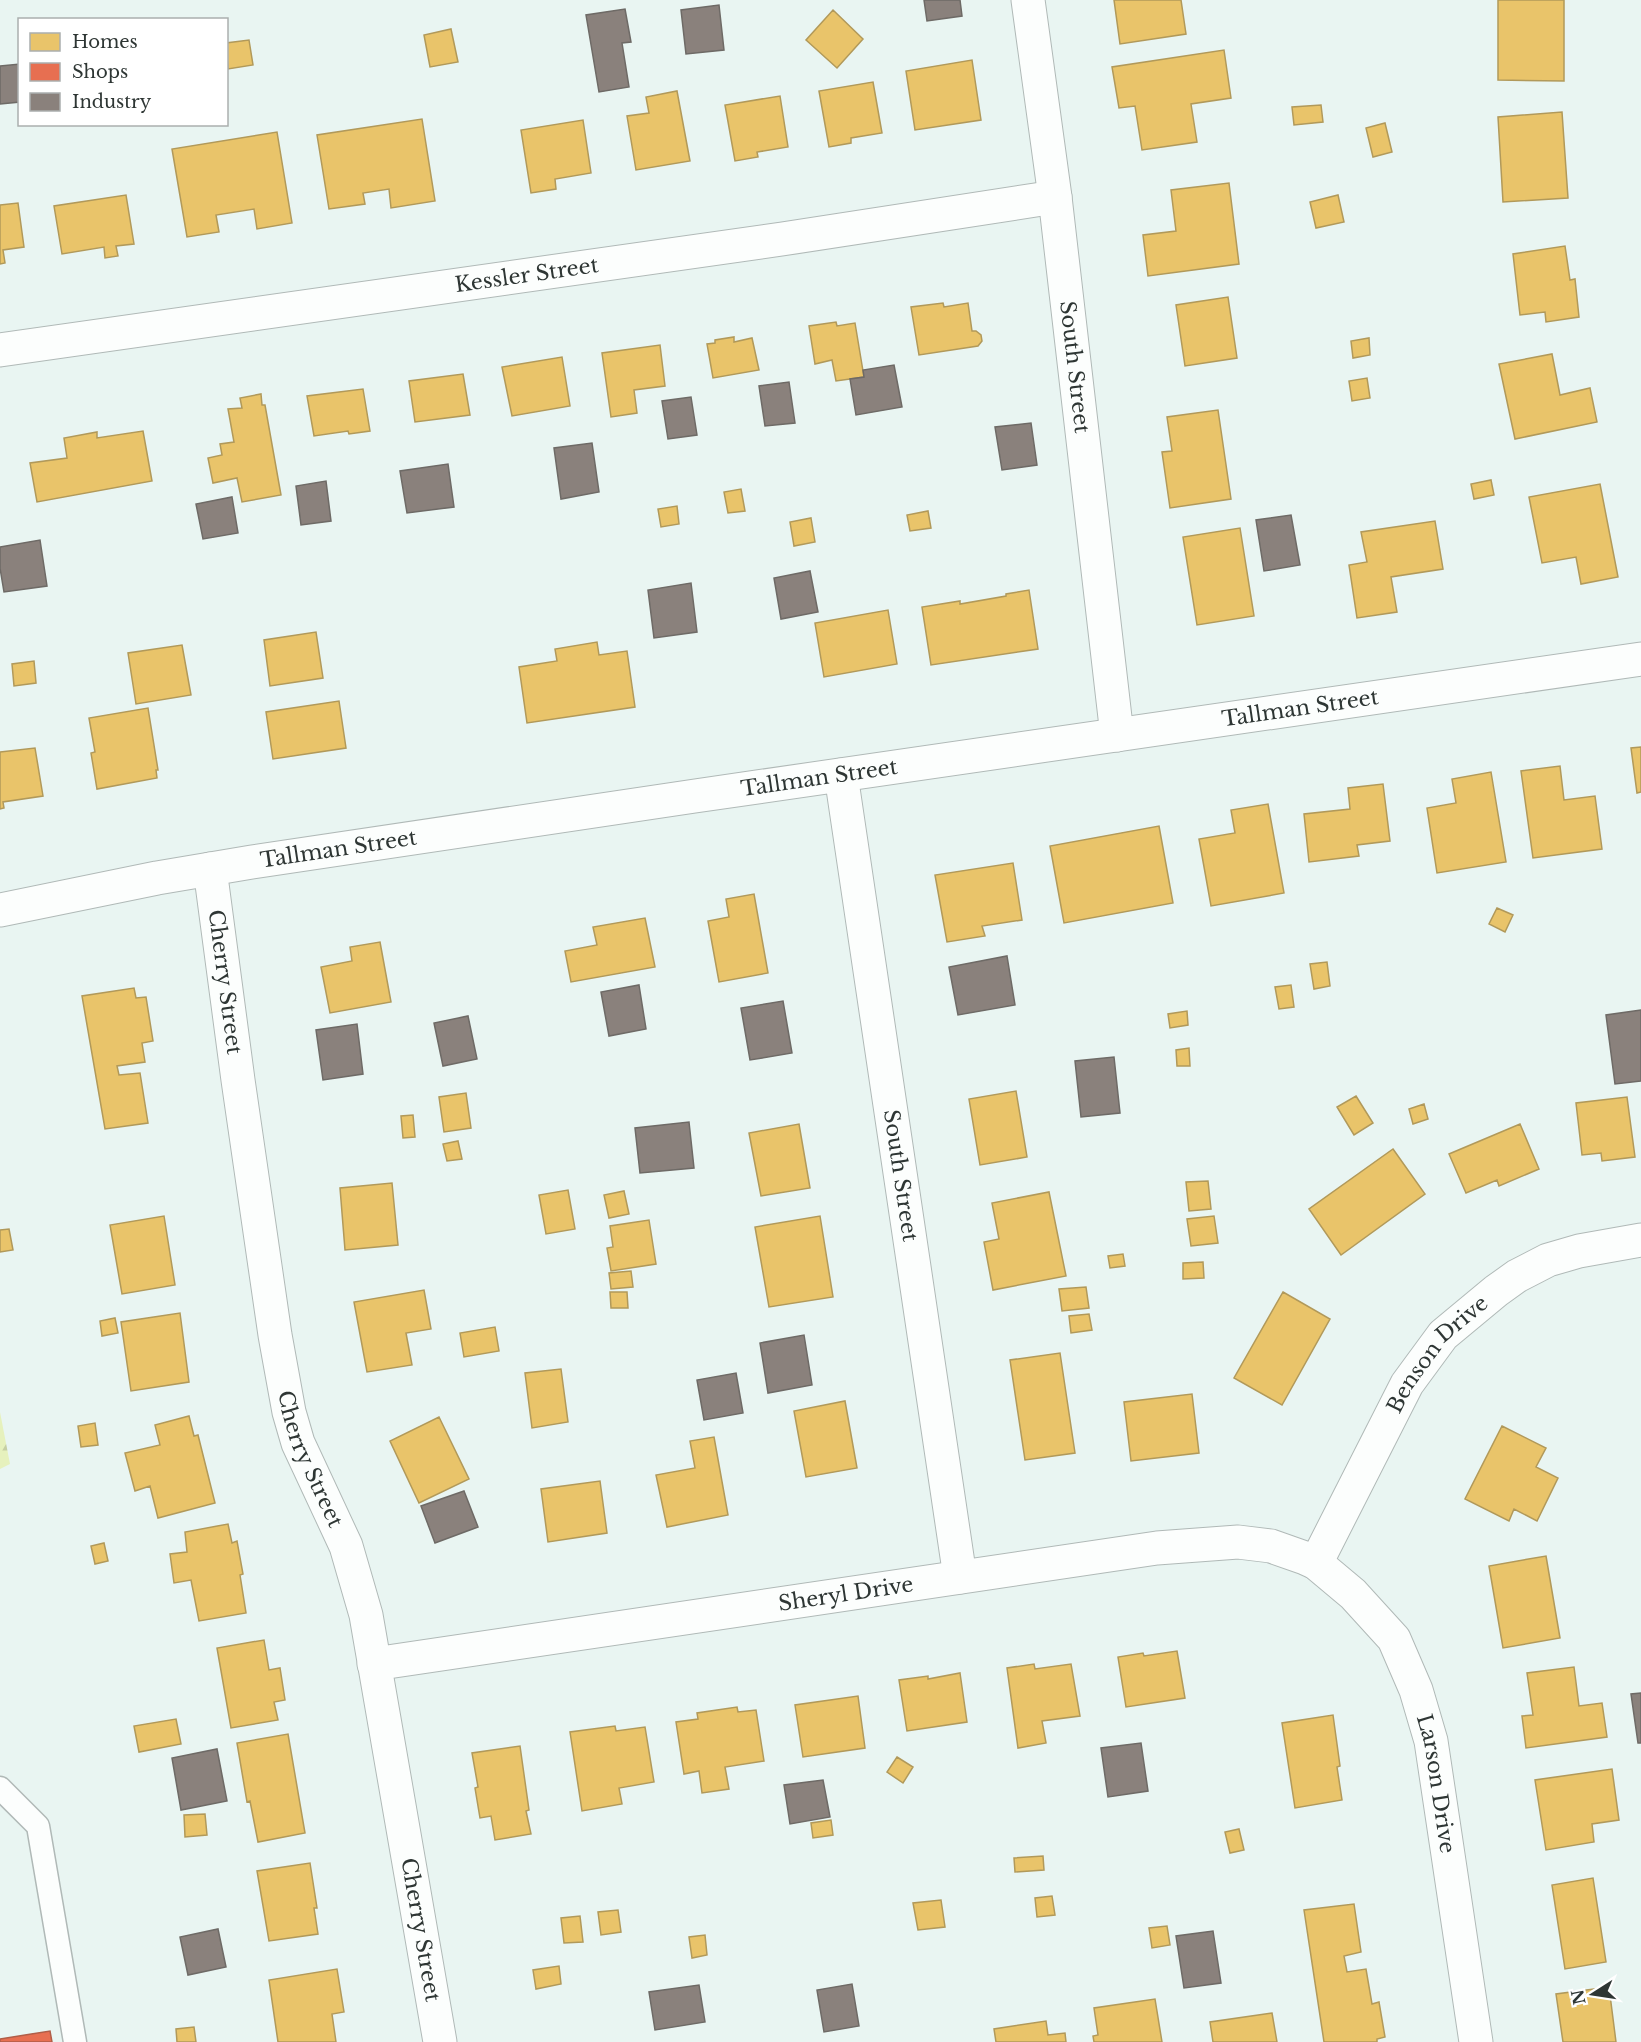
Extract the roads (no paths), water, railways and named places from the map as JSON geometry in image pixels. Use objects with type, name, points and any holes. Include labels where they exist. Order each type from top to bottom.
[{"type":"street","name":"South Street","points":[[1028,0],[1055,197],[1117,735]]},
{"type":"street","name":"Kessler Street","points":[[0,350],[782,239],[1055,197]]},
{"type":"street","name":"Tallman Street","points":[[0,910],[210,869],[1641,659]]},
{"type":"street","name":"South Street","points":[[841,775],[960,1577]]},
{"type":"street","name":"Cherry Street","points":[[210,869],[275,1335],[289,1412],[298,1443],[346,1546],[366,1615],[440,2042]]},
{"type":"street","name":"Benson Drive","points":[[1316,1563],[1407,1384],[1443,1335],[1496,1291],[1517,1276],[1548,1260],[1579,1251],[1641,1240]]},
{"type":"street","name":"Sheryl Drive","points":[[374,1664],[1157,1548],[1238,1542],[1271,1546],[1316,1563]]},
{"type":"street","name":"Larson Drive","points":[[1316,1563],[1353,1594],[1394,1639],[1416,1690],[1431,1741],[1476,2042]]},
{"type":"lane","points":[[0,1788],[38,1826],[75,2042]]}]
